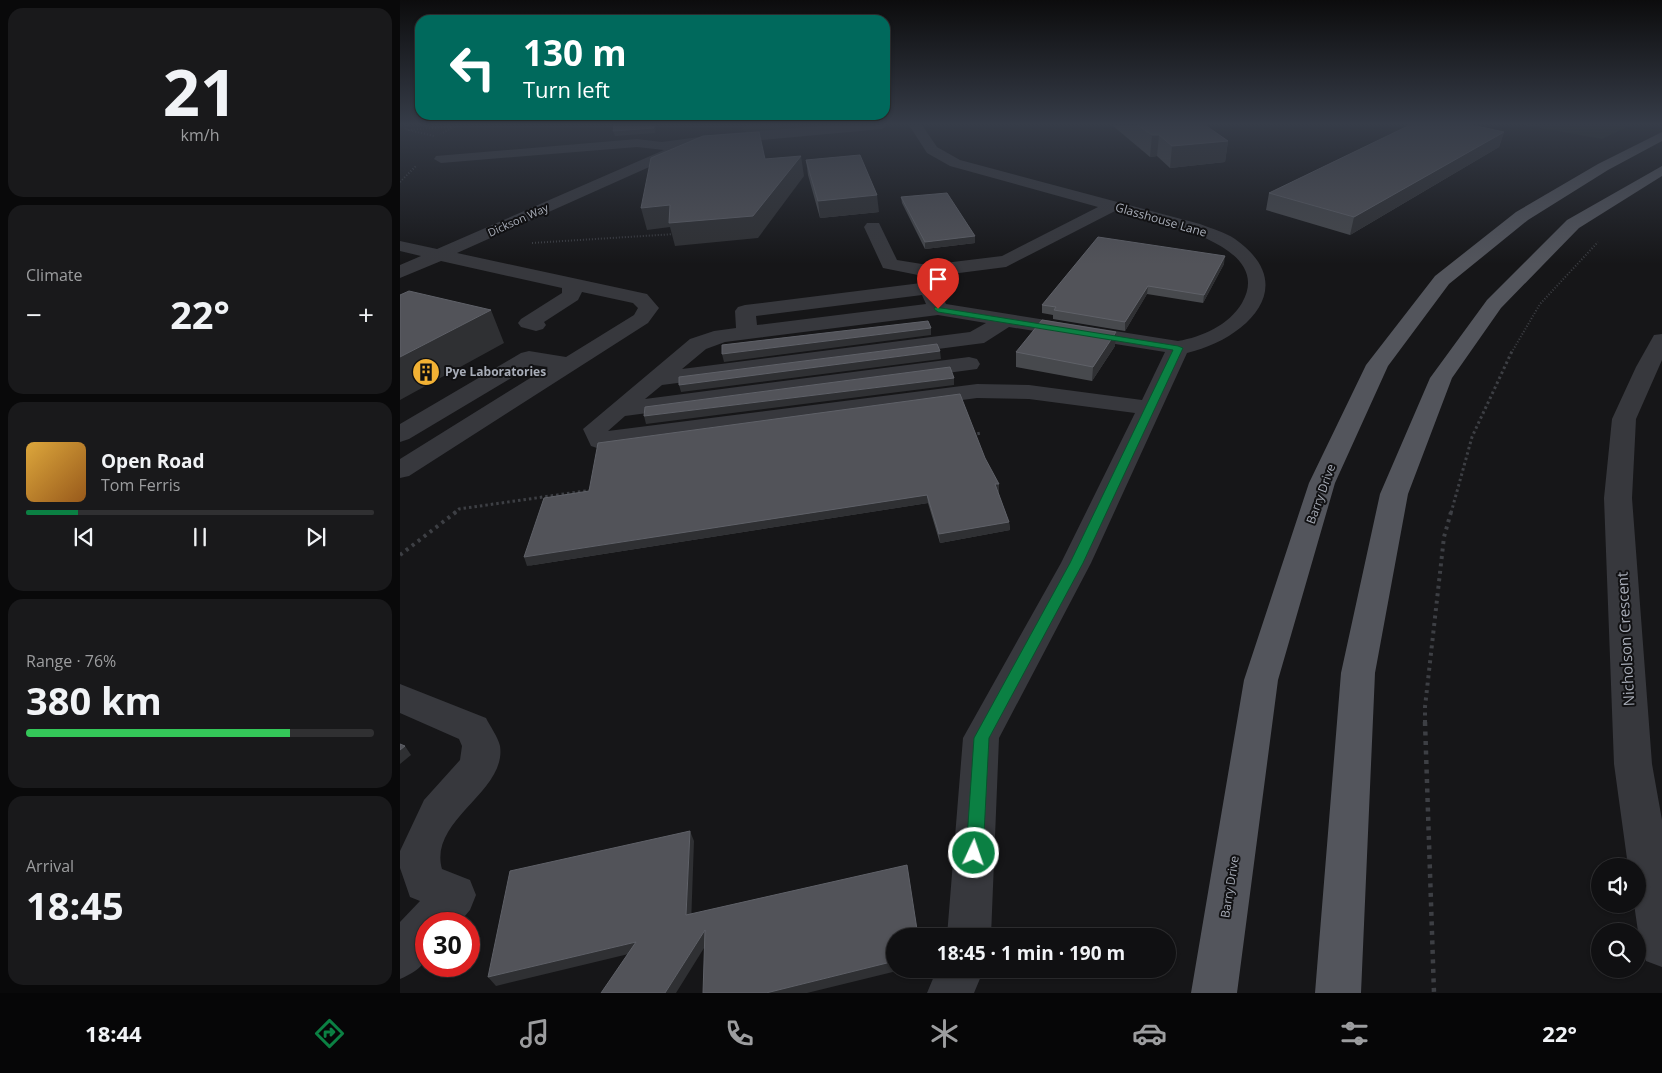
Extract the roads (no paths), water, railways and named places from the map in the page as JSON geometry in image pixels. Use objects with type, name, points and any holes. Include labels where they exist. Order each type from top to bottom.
[{"type":"main road","name":"Barry Drive","points":[[1214,993],[1262,680],[1322,483],[1377,365],[1442,280],[1522,216],[1596,171]]},
{"type":"main road","points":[[1338,993],[1358,674],[1394,494],[1441,378],[1494,304],[1573,224],[1660,171]]},
{"type":"street","name":"Dickson Way","points":[[400,272],[627,171]]},
{"type":"street","name":"Glasshouse Lane","points":[[986,171],[1194,228],[1228,242],[1252,265],[1257,278],[1258,292],[1252,306],[1241,319],[1225,332],[1203,343],[1178,348]]},
{"type":"street","points":[[873,228],[890,264],[928,271],[1006,261],[1113,206]]},
{"type":"street","points":[[400,246],[640,298],[649,308],[641,319],[400,470]]},
{"type":"street","points":[[536,325],[528,323],[571,296],[573,290],[570,284]]},
{"type":"street","points":[[969,928],[981,738],[1076,563],[1151,408],[1178,348],[938,309],[747,332],[722,336],[698,344],[595,429],[600,441],[977,391],[1029,392],[1151,408]]},
{"type":"street","points":[[656,379],[976,338],[1006,320]]},
{"type":"street","name":"Nicholson Crescent","points":[[1662,340],[1624,419],[1618,498],[1633,764],[1662,945]]},
{"type":"street","points":[[400,434],[529,358],[570,364]]},
{"type":"street","points":[[618,410],[969,364]]},
{"type":"street","points":[[400,698],[474,729],[481,746],[478,767],[438,812],[418,858],[435,912]]},
{"type":"street","points":[[400,956],[415,939]]},
{"type":"street","points":[[950,993],[957,978]]},
{"type":"place","name":"Pye Laboratories","points":[[426,372]]}]
